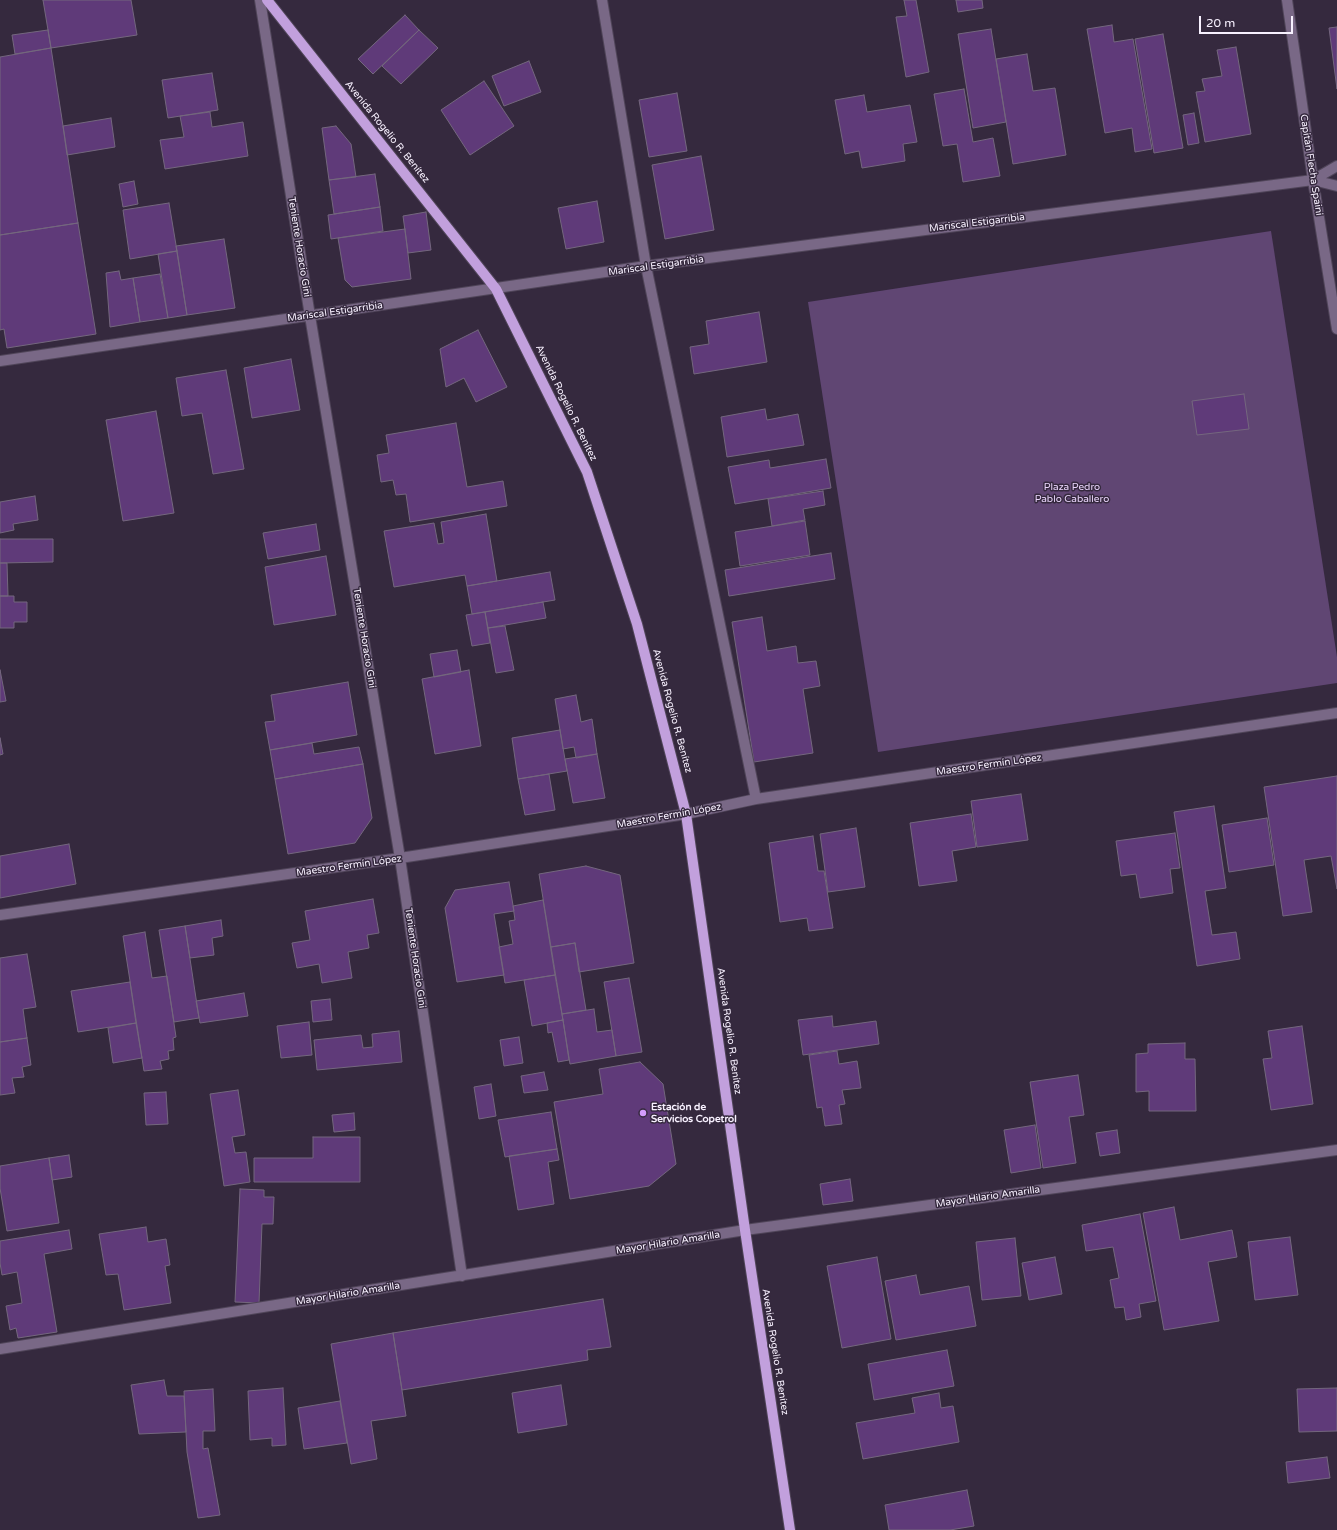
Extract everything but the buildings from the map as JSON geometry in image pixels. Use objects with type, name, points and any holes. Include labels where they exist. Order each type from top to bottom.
[{"type":"main road","name":"Avenida Rogelio R. Benítez","points":[[267,0],[496,289],[587,472],[637,624],[686,814],[745,1230],[790,1530]]},
{"type":"street","name":"Teniente Horacio Gini","points":[[260,0],[310,316],[400,858],[462,1276]]},
{"type":"street","points":[[602,0],[646,266],[756,799]]},
{"type":"street","name":"Capitán Flecha Spaini","points":[[1287,0],[1312,180],[1337,329]]},
{"type":"street","name":"Mariscal Estigarribia","points":[[1312,180],[1337,166]]},
{"type":"street","name":"Mariscal Estigarribia","points":[[0,361],[646,266],[1312,180],[1337,186]]},
{"type":"street","name":"Maestro Fermín López","points":[[0,916],[400,858],[686,814],[756,799],[1337,714]]},
{"type":"street","name":"Mayor Hilario Amarilla","points":[[0,1349],[745,1230],[1337,1150]]},
{"type":"green space","name":"Plaza Pedro Pablo Caballero","points":[[1271,231],[1337,657],[1337,683],[878,752],[808,302]]},
{"type":"place","name":"Estación de Servicios Copetrol","points":[[643,1113]]}]
